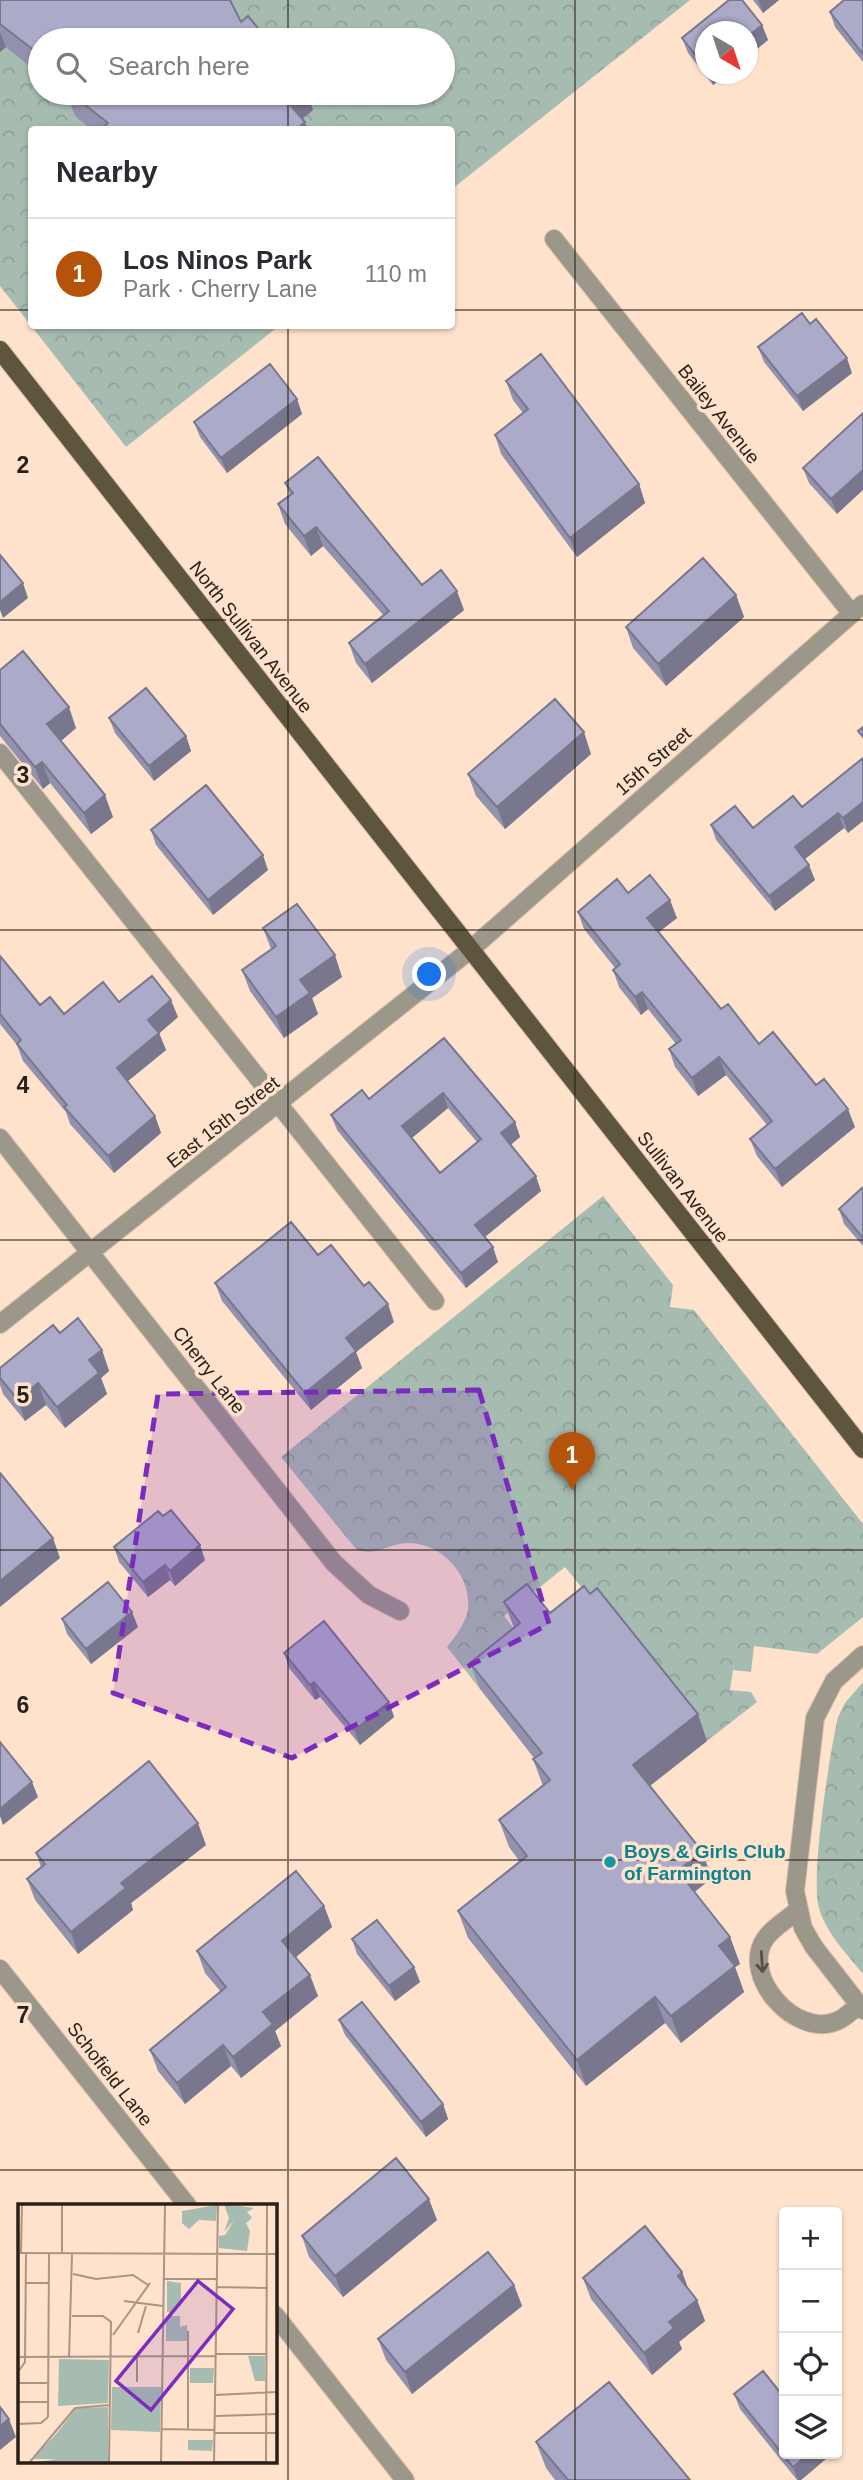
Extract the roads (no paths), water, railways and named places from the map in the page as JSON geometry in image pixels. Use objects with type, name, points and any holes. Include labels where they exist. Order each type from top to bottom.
[{"type":"main road","name":"North Sullivan Avenue","points":[[0,350],[470,950]]},
{"type":"main road","name":"Sullivan Avenue","points":[[470,950],[863,1449]]},
{"type":"street","name":"Bailey Avenue","points":[[554,239],[858,609]]},
{"type":"street","name":"15th Street","points":[[470,950],[858,609]]},
{"type":"street","points":[[0,753],[435,1301]]},
{"type":"street","name":"East 15th Street","points":[[0,1324],[470,950]]},
{"type":"street","name":"Cherry Lane","points":[[0,1138],[334,1563],[369,1595],[400,1611]]},
{"type":"street","points":[[798,1910],[765,1938],[760,1964],[771,1994],[787,2013],[824,2025],[838,2021],[861,2008],[814,1947],[798,1910],[795,1891],[815,1718],[834,1681],[863,1655]]},
{"type":"street","name":"Schofield Lane","points":[[0,1969],[186,2204]]},
{"type":"street","points":[[0,2000],[15,1988]]},
{"type":"street","points":[[276,2316],[405,2480]]},
{"type":"place","name":"Los Ninos Park","points":[[572,1490]]},
{"type":"place","name":"Boys & Girls Club of Farmington","points":[[610,1862]]}]
